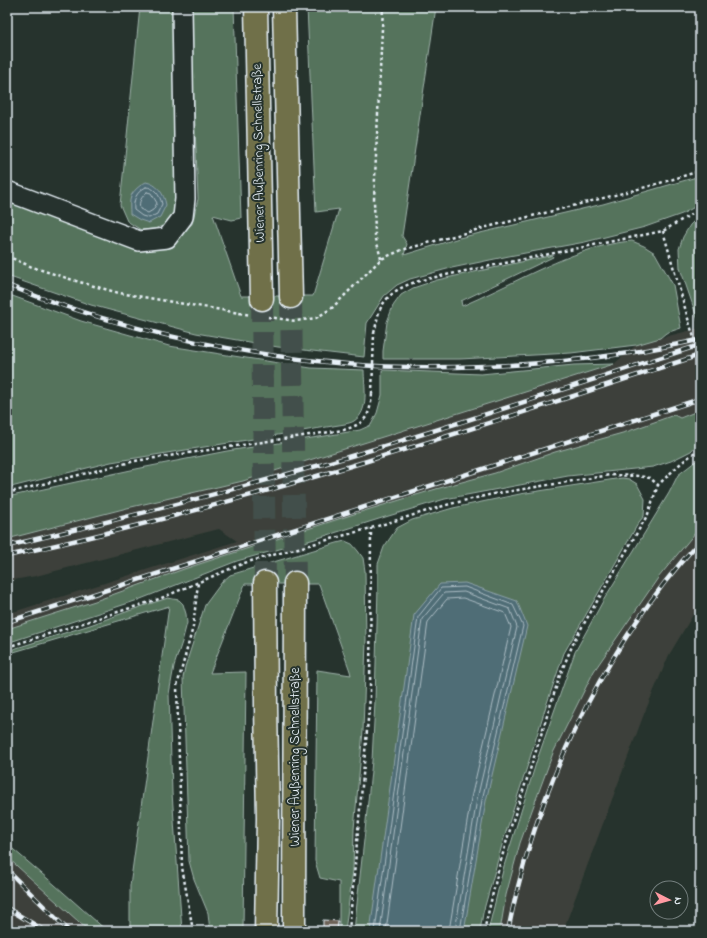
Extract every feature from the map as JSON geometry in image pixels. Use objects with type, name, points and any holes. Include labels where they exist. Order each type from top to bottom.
[{"type":"highway","name":"Wiener Außenring Schnellstraße","points":[[256,7],[261,310]]},
{"type":"highway","name":"Wiener Außenring Schnellstraße","points":[[284,7],[291,298]]},
{"type":"highway","name":"Wiener Außenring Schnellstraße","points":[[265,583],[268,818],[266,931]]},
{"type":"highway","name":"Wiener Außenring Schnellstraße","points":[[294,931],[295,583]]},
{"type":"lane","points":[[7,191],[139,241],[167,238],[183,216],[185,199],[182,7]]},
{"type":"path","points":[[381,259],[375,235],[374,199],[383,7]]},
{"type":"path","points":[[7,256],[76,281],[119,293],[261,310],[296,320],[316,318],[332,308],[381,259],[402,250],[650,186],[700,171]]},
{"type":"path","points":[[7,493],[135,461],[342,430],[360,424],[369,413],[371,402],[374,333],[380,311],[386,300],[395,291],[409,284],[426,279],[663,231],[700,209]]},
{"type":"path","points":[[663,231],[700,356]]},
{"type":"path","points":[[484,931],[501,860],[512,823],[551,703],[575,639],[648,514],[658,485],[680,464],[700,448]]},
{"type":"path","points":[[7,647],[158,599],[244,563],[371,528],[450,504],[493,494],[610,475],[650,478],[658,485]]},
{"type":"path","points":[[349,931],[370,697],[371,528]]},
{"type":"path","points":[[193,931],[182,867],[177,686],[193,627],[198,582]]},
{"type":"path","points":[[694,632],[700,625]]},
{"type":"shaded area","points":[[700,328],[700,410],[680,418],[674,415],[626,432],[555,452],[495,473],[354,514],[184,569],[95,601],[7,629],[7,614],[237,541],[219,529],[36,576],[7,581],[7,539],[127,508],[243,481],[614,364],[636,345]]},
{"type":"shaded area","points":[[700,527],[700,603],[669,655],[644,714],[563,931],[500,931],[506,895],[520,843],[553,753],[594,671],[658,578]]},
{"type":"shaded area","points":[[7,857],[89,931],[21,931],[7,923]]},
{"type":"green space","points":[[140,7],[174,7],[179,181],[175,212],[165,225],[154,229],[141,230],[127,221],[120,205]]},
{"type":"green space","points":[[190,7],[234,7],[241,218],[232,220],[213,215],[241,296],[313,296],[339,209],[316,212],[307,7],[436,7],[402,236],[407,244],[404,255],[459,238],[603,204],[700,176],[700,204],[682,214],[645,227],[585,242],[447,269],[410,279],[397,285],[384,296],[367,323],[364,357],[278,347],[196,333],[91,305],[7,276],[7,202],[116,239],[175,239],[192,224],[198,199]]},
{"type":"green space","points":[[700,215],[700,326],[680,268],[679,249],[683,237],[690,225]]},
{"type":"green space","points":[[632,241],[655,253],[673,285],[681,328],[666,333],[660,338],[636,345],[571,353],[460,359],[383,359],[387,322],[393,306],[401,295],[413,288],[437,280],[552,255],[553,257],[461,301],[462,306],[542,268],[567,258],[605,245]]},
{"type":"green space","points":[[7,294],[81,321],[169,346],[311,368],[364,370],[364,405],[359,417],[351,423],[111,462],[7,488]]},
{"type":"green space","points":[[614,364],[243,481],[127,508],[7,539],[7,497],[227,451],[360,430],[371,425],[377,413],[382,395],[382,370],[481,374],[574,365]]},
{"type":"green space","points":[[700,410],[700,441],[691,451],[671,461],[653,467],[568,476],[445,499],[237,561],[138,600],[7,643],[7,629],[95,601],[184,569],[354,514],[495,473],[555,452],[626,432],[674,415],[680,418]]},
{"type":"green space","points":[[700,458],[700,527],[658,578],[594,671],[553,753],[520,843],[506,895],[500,931],[488,931],[504,866],[537,760],[575,652],[603,601],[669,493],[678,475]]},
{"type":"green space","points":[[622,478],[629,479],[637,484],[645,499],[644,516],[639,522],[564,653],[504,838],[483,913],[480,931],[354,931],[372,761],[375,702],[378,564],[384,547],[397,528],[412,520],[453,508],[520,494]]},
{"type":"green space","points":[[345,541],[352,544],[363,558],[365,571],[366,640],[363,731],[354,829],[353,870],[345,931],[339,931],[339,882],[320,878],[315,861],[317,670],[351,675],[350,671],[319,584],[245,584],[210,673],[246,672],[243,931],[210,931],[208,913],[194,879],[189,861],[183,678],[185,667],[205,605],[222,582],[230,575]]},
{"type":"green space","points":[[168,598],[179,600],[183,604],[187,623],[174,666],[169,694],[172,793],[182,931],[130,931],[130,886],[169,606],[7,654],[7,651],[90,625]]},
{"type":"green space","points":[[7,844],[107,931],[89,931],[7,857]]},
{"type":"water","points":[[146,182],[157,187],[164,197],[166,205],[160,217],[149,223],[130,214],[130,203],[133,192]]},
{"type":"water","points":[[465,583],[517,601],[527,626],[486,801],[464,931],[370,931],[414,615],[440,584]]},
{"type":"building","points":[[323,920],[338,921],[337,931],[323,931]]},
{"type":"tunnel","points":[[291,297],[295,583]]},
{"type":"tunnel","points":[[262,299],[265,583]]},
{"type":"railway","points":[[7,285],[89,314],[174,337],[260,353],[347,364],[433,367],[539,363],[629,353],[698,340]]},
{"type":"railway","points":[[7,546],[84,528],[362,453],[700,345]]},
{"type":"railway","points":[[7,556],[158,520],[307,479],[480,426],[700,355]]},
{"type":"railway","points":[[7,622],[700,399]]},
{"type":"railway","points":[[508,931],[532,838],[548,792],[566,748],[587,704],[637,621],[665,582],[700,541]]},
{"type":"railway","points":[[7,870],[69,931]]},
{"type":"railway","points":[[7,908],[45,931]]}]
